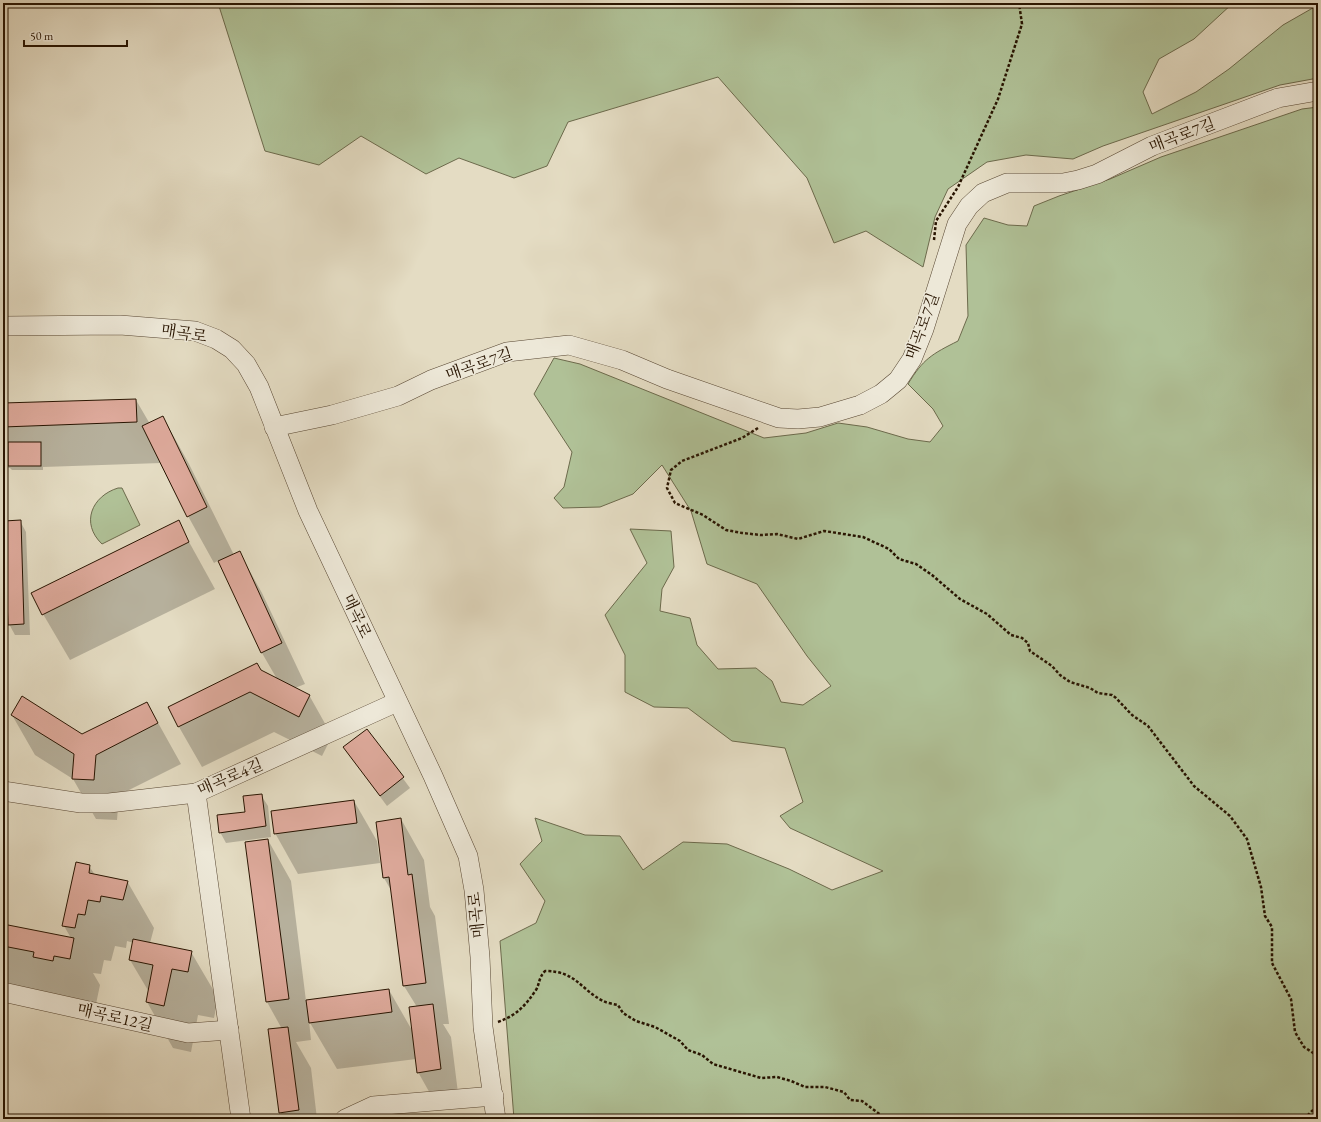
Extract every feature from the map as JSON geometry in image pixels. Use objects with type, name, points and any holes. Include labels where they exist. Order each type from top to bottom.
[{"type":"street","name":"매곡로7길","points":[[274,427],[332,415],[398,396],[431,380],[507,352],[569,345],[622,360],[667,379],[775,416],[798,419],[820,417],[860,405],[881,394],[898,380],[912,359],[924,329],[957,224],[969,206],[983,193],[1007,183],[1062,183],[1078,180],[1097,174],[1152,146],[1278,98],[1318,91]]},
{"type":"street","name":"매곡로","points":[[3,326],[120,325],[194,331],[216,338],[232,349],[246,364],[259,387],[308,510],[433,776],[468,856],[474,890],[480,957],[483,1027],[494,1096],[496,1119]]},
{"type":"street","name":"매곡로4길","points":[[3,791],[82,803],[109,803],[196,793],[397,702]]},
{"type":"street","points":[[196,793],[241,1119]]},
{"type":"street","name":"매곡로12길","points":[[3,992],[188,1033],[229,1030]]},
{"type":"street","points":[[344,1119],[373,1106],[494,1096]]},
{"type":"path","points":[[934,242],[936,221],[958,187],[998,99],[1022,24],[1019,3]]},
{"type":"path","points":[[775,416],[742,438],[682,461],[671,470],[667,488],[675,503],[703,515],[726,530],[742,533],[761,535],[777,534],[798,539],[824,532],[863,537],[889,549],[899,559],[916,564],[932,575],[960,599],[987,614],[1011,635],[1022,638],[1028,643],[1030,652],[1052,666],[1060,675],[1070,682],[1090,688],[1098,693],[1112,695],[1116,698],[1132,715],[1148,726],[1194,786],[1230,816],[1247,839],[1261,887],[1265,916],[1272,927],[1272,963],[1291,999],[1295,1032],[1304,1047],[1318,1056]]},
{"type":"path","points":[[483,1027],[508,1018],[524,1008],[537,989],[538,979],[545,971],[556,971],[575,978],[604,1001],[618,1005],[623,1013],[636,1021],[654,1027],[680,1041],[688,1050],[702,1055],[713,1064],[761,1078],[777,1077],[805,1087],[825,1087],[844,1092],[850,1100],[862,1101],[886,1119]]},
{"type":"path","points":[[1304,1119],[1318,1105]]},
{"type":"green space","points":[[218,3],[1233,3],[1194,39],[1159,59],[1143,92],[1152,114],[1196,92],[1229,69],[1283,25],[1318,5],[1318,78],[1280,85],[1103,146],[1073,159],[1026,155],[987,162],[948,189],[935,217],[923,267],[866,231],[834,243],[807,178],[718,77],[568,122],[547,166],[514,178],[459,158],[426,174],[361,136],[319,165],[265,151]]},
{"type":"green space","points":[[1318,107],[1318,1119],[514,1119],[500,941],[536,923],[545,901],[520,864],[542,841],[535,818],[585,835],[620,836],[643,870],[683,842],[727,844],[789,869],[832,890],[883,871],[790,828],[780,816],[803,802],[785,748],[732,741],[688,708],[654,707],[625,692],[625,655],[605,615],[647,563],[630,529],[671,531],[674,567],[662,589],[660,611],[690,618],[697,645],[718,669],[756,668],[772,681],[781,702],[803,705],[831,686],[807,656],[757,584],[707,564],[691,511],[662,465],[633,494],[600,507],[563,508],[554,498],[564,487],[572,452],[534,394],[554,358],[580,364],[764,438],[806,433],[838,423],[867,427],[908,439],[930,442],[943,426],[933,409],[908,384],[918,369],[929,358],[958,341],[968,316],[966,245],[984,218],[1008,225],[1027,226],[1034,206],[1110,179],[1161,157],[1302,109]]},
{"type":"green space","points":[[118,488],[122,488],[140,525],[102,544],[95,536],[92,528],[92,511],[101,497]]},
{"type":"building","points":[[136,399],[137,422],[3,427],[3,403]]},
{"type":"building","points":[[163,416],[207,507],[187,517],[142,426]]},
{"type":"building","points":[[8,442],[41,442],[41,466],[8,466]]},
{"type":"building","points":[[21,520],[24,624],[8,625],[4,521]]},
{"type":"building","points":[[179,520],[189,542],[42,615],[31,593]]},
{"type":"building","points":[[240,551],[282,643],[261,653],[218,561]]},
{"type":"building","points":[[257,663],[261,670],[310,695],[299,717],[250,692],[178,727],[168,707]]},
{"type":"building","points":[[22,696],[82,734],[147,702],[158,723],[96,755],[94,780],[72,779],[74,754],[11,715]]},
{"type":"building","points":[[367,729],[404,777],[380,796],[343,747]]},
{"type":"building","points":[[262,794],[266,826],[219,833],[217,815],[245,812],[243,796]]},
{"type":"building","points":[[354,800],[357,823],[274,834],[271,811]]},
{"type":"building","points":[[401,818],[408,875],[412,874],[426,983],[403,986],[389,877],[383,878],[376,822]]},
{"type":"building","points":[[268,839],[289,999],[266,1002],[245,842]]},
{"type":"building","points":[[76,862],[90,865],[89,873],[128,881],[123,900],[101,896],[100,902],[88,900],[85,915],[78,914],[75,928],[62,926]]},
{"type":"building","points":[[3,924],[74,938],[70,959],[54,956],[53,961],[33,957],[34,952],[3,946]]},
{"type":"building","points":[[133,939],[192,951],[188,972],[172,969],[164,1006],[146,1002],[153,965],[129,960]]},
{"type":"building","points":[[389,989],[392,1012],[309,1023],[306,1000]]},
{"type":"building","points":[[433,1004],[441,1069],[417,1073],[409,1007]]},
{"type":"building","points":[[288,1027],[299,1110],[279,1113],[268,1029]]}]
